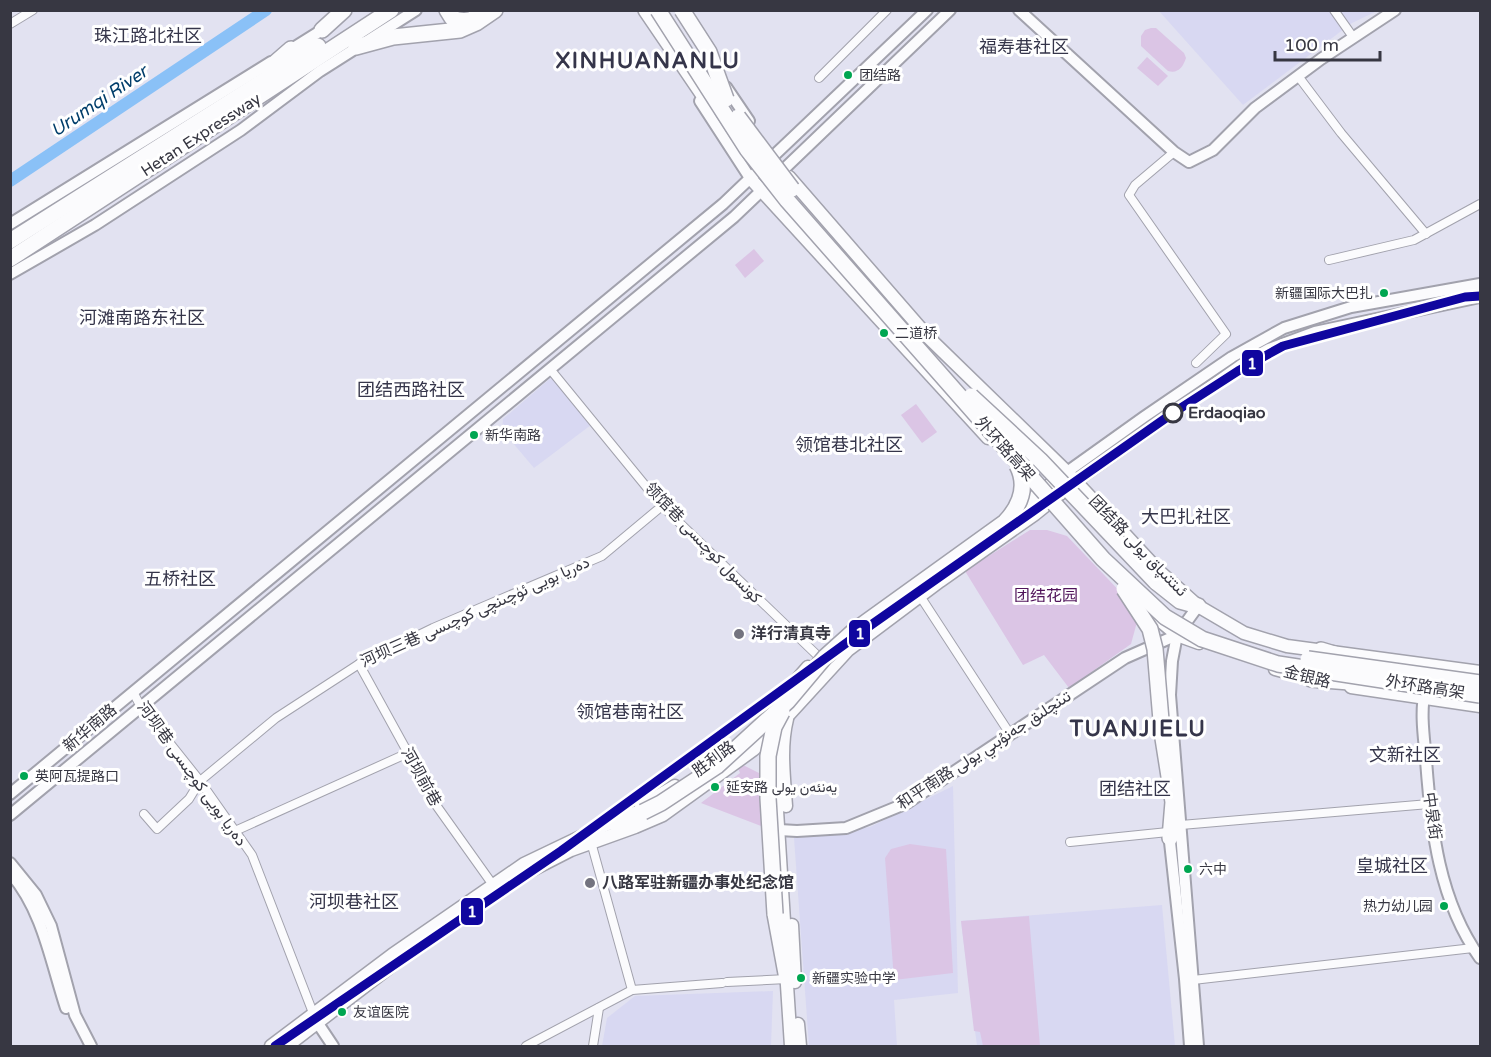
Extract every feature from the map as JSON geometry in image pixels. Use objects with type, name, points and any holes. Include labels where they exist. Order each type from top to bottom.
[{"type":"highway","points":[[322,30],[344,10]]},
{"type":"highway","name":"Hetan Expressway","points":[[229,110],[374,10]]},
{"type":"highway","name":"Hetan Expressway","points":[[10,259],[69,212],[391,10]]},
{"type":"highway","points":[[447,10],[452,18],[459,21],[478,18]]},
{"type":"highway","points":[[356,47],[393,37],[460,30],[495,10]]},
{"type":"highway","points":[[646,10],[713,107],[736,132]]},
{"type":"highway","name":"外环路高架","points":[[658,10],[747,149],[788,200],[1006,450],[1098,553],[1143,598],[1165,616],[1202,639],[1278,664],[1480,695]]},
{"type":"highway","name":"外环路高架","points":[[668,10],[748,132],[795,194],[900,317],[1111,554],[1149,591],[1171,609],[1206,630],[1239,644],[1279,654],[1480,683]]},
{"type":"highway","points":[[682,10],[709,52],[726,99]]},
{"type":"highway","points":[[229,110],[291,50]]},
{"type":"highway","points":[[229,110],[320,71]]},
{"type":"highway","points":[[10,272],[69,212]]},
{"type":"highway","points":[[10,233],[69,212]]},
{"type":"highway","name":"Hetan Expressway","points":[[10,241],[69,212]]},
{"type":"highway","points":[[971,396],[1040,460],[1155,582],[1180,601],[1198,606]]},
{"type":"highway","points":[[611,822],[643,812],[661,803],[717,766],[788,701],[825,657],[855,630],[1005,522],[1015,512],[1021,500],[1023,486],[1021,473],[1006,450]]},
{"type":"highway","points":[[1098,553],[1150,629],[1155,649],[1162,732],[1173,802],[1169,835]]},
{"type":"highway","points":[[1321,650],[1341,656],[1480,677]]},
{"type":"highway","points":[[1311,679],[1362,683],[1480,704]]},
{"type":"highway","points":[[787,979],[776,914],[768,798],[768,756],[774,727],[788,701]]},
{"type":"main road","points":[[10,224],[352,10]]},
{"type":"main road","points":[[10,272],[95,225],[231,136],[320,71],[416,10]]},
{"type":"main road","points":[[640,10],[750,178]]},
{"type":"main road","points":[[674,10],[773,156]]},
{"type":"main road","name":"新华南路","points":[[10,794],[723,204],[927,10]]},
{"type":"main road","name":"新华南路","points":[[10,815],[734,216],[950,10]]},
{"type":"main road","points":[[1019,10],[1174,152],[1189,162],[1213,150],[1255,108],[1353,37],[1395,10]]},
{"type":"main road","name":"团结路 ئىتتىپاق يولى","points":[[773,156],[929,338],[1072,477],[1161,572],[1198,606],[1178,635],[1172,662],[1170,695],[1198,1047]]},
{"type":"main road","name":"团结路 ئىتتىپاق يولى","points":[[750,178],[961,410],[1092,546],[1146,609]]},
{"type":"main road","points":[[333,1047],[315,1018],[528,872],[591,842],[663,815],[753,750],[772,733],[848,650],[1072,477],[1144,417],[1232,357],[1284,328],[1351,307],[1480,284]]},
{"type":"main road","points":[[618,291],[628,304]]},
{"type":"main road","points":[[1072,477],[1245,362],[1269,349],[1315,332],[1480,297]]},
{"type":"main road","name":"胜利路","points":[[286,1047],[315,1018],[392,955],[524,864],[611,822],[695,774],[731,749],[771,711],[818,656],[851,626],[1045,498]]},
{"type":"main road","name":"金银路","points":[[1198,606],[1244,633],[1287,646],[1480,672]]},
{"type":"main road","points":[[1146,609],[1153,647],[1152,667],[1190,1047]]},
{"type":"main road","name":"金银路","points":[[1146,609],[1178,635],[1238,657],[1311,679],[1423,699],[1480,704]]},
{"type":"main road","name":"和平南路 تىنچلىق جەنۇبىي يولى","points":[[783,830],[846,828],[907,803],[1125,658],[1178,635]]},
{"type":"main road","name":"中泉街","points":[[1430,665],[1422,714],[1430,804],[1441,875],[1449,897],[1480,958]]},
{"type":"main road","points":[[771,711],[800,1047]]},
{"type":"main road","points":[[787,717],[783,734],[783,830],[791,1047]]},
{"type":"main road","points":[[10,863],[36,895],[51,926],[75,1015],[91,1047]]},
{"type":"main road","points":[[10,874],[28,899],[44,933],[71,1022],[84,1047]]},
{"type":"main road","name":"胜利路","points":[[271,1047],[315,1018]]},
{"type":"street","points":[[10,24],[33,10]]},
{"type":"street","points":[[819,78],[887,10]]},
{"type":"street","points":[[1334,10],[1353,37]]},
{"type":"street","points":[[1298,76],[1341,133],[1426,234]]},
{"type":"street","points":[[1174,152],[1135,185],[1129,195],[1226,334],[1196,363]]},
{"type":"street","points":[[1329,260],[1414,240],[1480,204]]},
{"type":"street","name":"领馆巷 كونسول كوچىسى","points":[[550,369],[662,506],[818,656]]},
{"type":"street","name":"河坝三巷 دەريا بويى ئۈچىنچى كوچىسى","points":[[144,814],[157,829],[189,800],[200,782],[276,718],[359,664],[433,628],[602,556],[662,506]]},
{"type":"street","points":[[920,596],[1010,734]]},
{"type":"street","name":"河坝前巷","points":[[359,664],[431,798],[493,885]]},
{"type":"street","name":"河坝巷 دەريا بويى كوچىسى","points":[[133,692],[141,707],[200,782],[252,855],[315,1018]]},
{"type":"street","points":[[235,831],[408,753]]},
{"type":"street","points":[[1181,825],[1430,804]]},
{"type":"street","points":[[1070,842],[1169,835]]},
{"type":"street","points":[[591,842],[633,990]]},
{"type":"street","points":[[1193,980],[1473,948]]},
{"type":"street","points":[[525,1047],[633,990],[787,979]]},
{"type":"street","points":[[593,1047],[599,1008]]},
{"type":"shaded area","points":[[1159,11],[1377,11],[1352,23],[1243,105]]},
{"type":"shaded area","points":[[552,377],[591,425],[534,468],[502,430],[503,419]]},
{"type":"shaded area","name":"新疆实验中学","points":[[953,786],[958,993],[894,1000],[897,1046],[809,1046],[794,838],[870,827]]},
{"type":"shaded area","points":[[1162,905],[1175,1046],[977,1046],[961,921]]},
{"type":"shaded area","points":[[773,991],[771,1046],[602,1046],[607,1018],[635,996]]},
{"type":"green space","points":[[1156,28],[1184,53],[1185,61],[1177,71],[1168,71],[1141,46],[1141,36],[1145,30]]},
{"type":"green space","points":[[1147,57],[1168,76],[1158,86],[1137,68]]},
{"type":"green space","points":[[754,249],[764,261],[745,278],[735,265]]},
{"type":"green space","points":[[916,404],[937,432],[922,443],[901,415]]},
{"type":"green space","name":"团结花园","points":[[1030,530],[1047,530],[1067,536],[1128,600],[1137,622],[1131,644],[1069,688],[1044,655],[1023,665],[965,571]]},
{"type":"green space","points":[[743,765],[761,774],[761,826],[701,803],[740,773],[738,768]]},
{"type":"green space","points":[[910,844],[946,849],[953,973],[894,980],[885,858],[891,849]]},
{"type":"green space","points":[[1029,916],[1040,1046],[983,1046],[980,1032],[974,1031],[961,921]]},
{"type":"waterway","name":"Urumqi River","points":[[10,181],[266,10]]},
{"type":"transit line","name":"1","points":[[275,1046],[561,851],[871,625],[1173,413],[1238,371],[1283,346],[1465,297],[1480,296]]},
{"type":"place","name":"团结路","points":[[848,75]]},
{"type":"place","name":"新疆国际大巴扎","points":[[1384,293]]},
{"type":"place","name":"二道桥","points":[[884,333]]},
{"type":"place","name":"Erdaoqiao","points":[[1173,413]]},
{"type":"place","name":"新华南路","points":[[474,435]]},
{"type":"place","name":"洋行清真寺","points":[[739,634]]},
{"type":"place","name":"英阿瓦提路口","points":[[24,776]]},
{"type":"place","name":"延安路 يەنئەن يولى","points":[[715,787]]},
{"type":"place","name":"六中","points":[[1188,869]]},
{"type":"place","name":"八路军驻新疆办事处纪念馆","points":[[590,883]]},
{"type":"place","name":"热力幼儿园","points":[[1444,906]]},
{"type":"place","name":"新疆实验中学","points":[[801,978]]},
{"type":"place","name":"友谊医院","points":[[342,1012]]},
{"type":"district","name":"珠江路北社区","points":[[148,36]]},
{"type":"district","name":"福寿巷社区","points":[[1024,47]]},
{"type":"district","name":"XINHUANANLU","points":[[648,61]]},
{"type":"district","name":"河滩南路东社区","points":[[142,318]]},
{"type":"district","name":"团结西路社区","points":[[411,390]]},
{"type":"district","name":"领馆巷北社区","points":[[849,445]]},
{"type":"district","name":"大巴扎社区","points":[[1186,517]]},
{"type":"district","name":"五桥社区","points":[[180,579]]},
{"type":"district","name":"领馆巷南社区","points":[[630,712]]},
{"type":"district","name":"TUANJIELU","points":[[1138,729]]},
{"type":"district","name":"文新社区","points":[[1405,755]]},
{"type":"district","name":"团结社区","points":[[1135,789]]},
{"type":"district","name":"皇城社区","points":[[1392,866]]},
{"type":"district","name":"河坝巷社区","points":[[354,902]]}]
